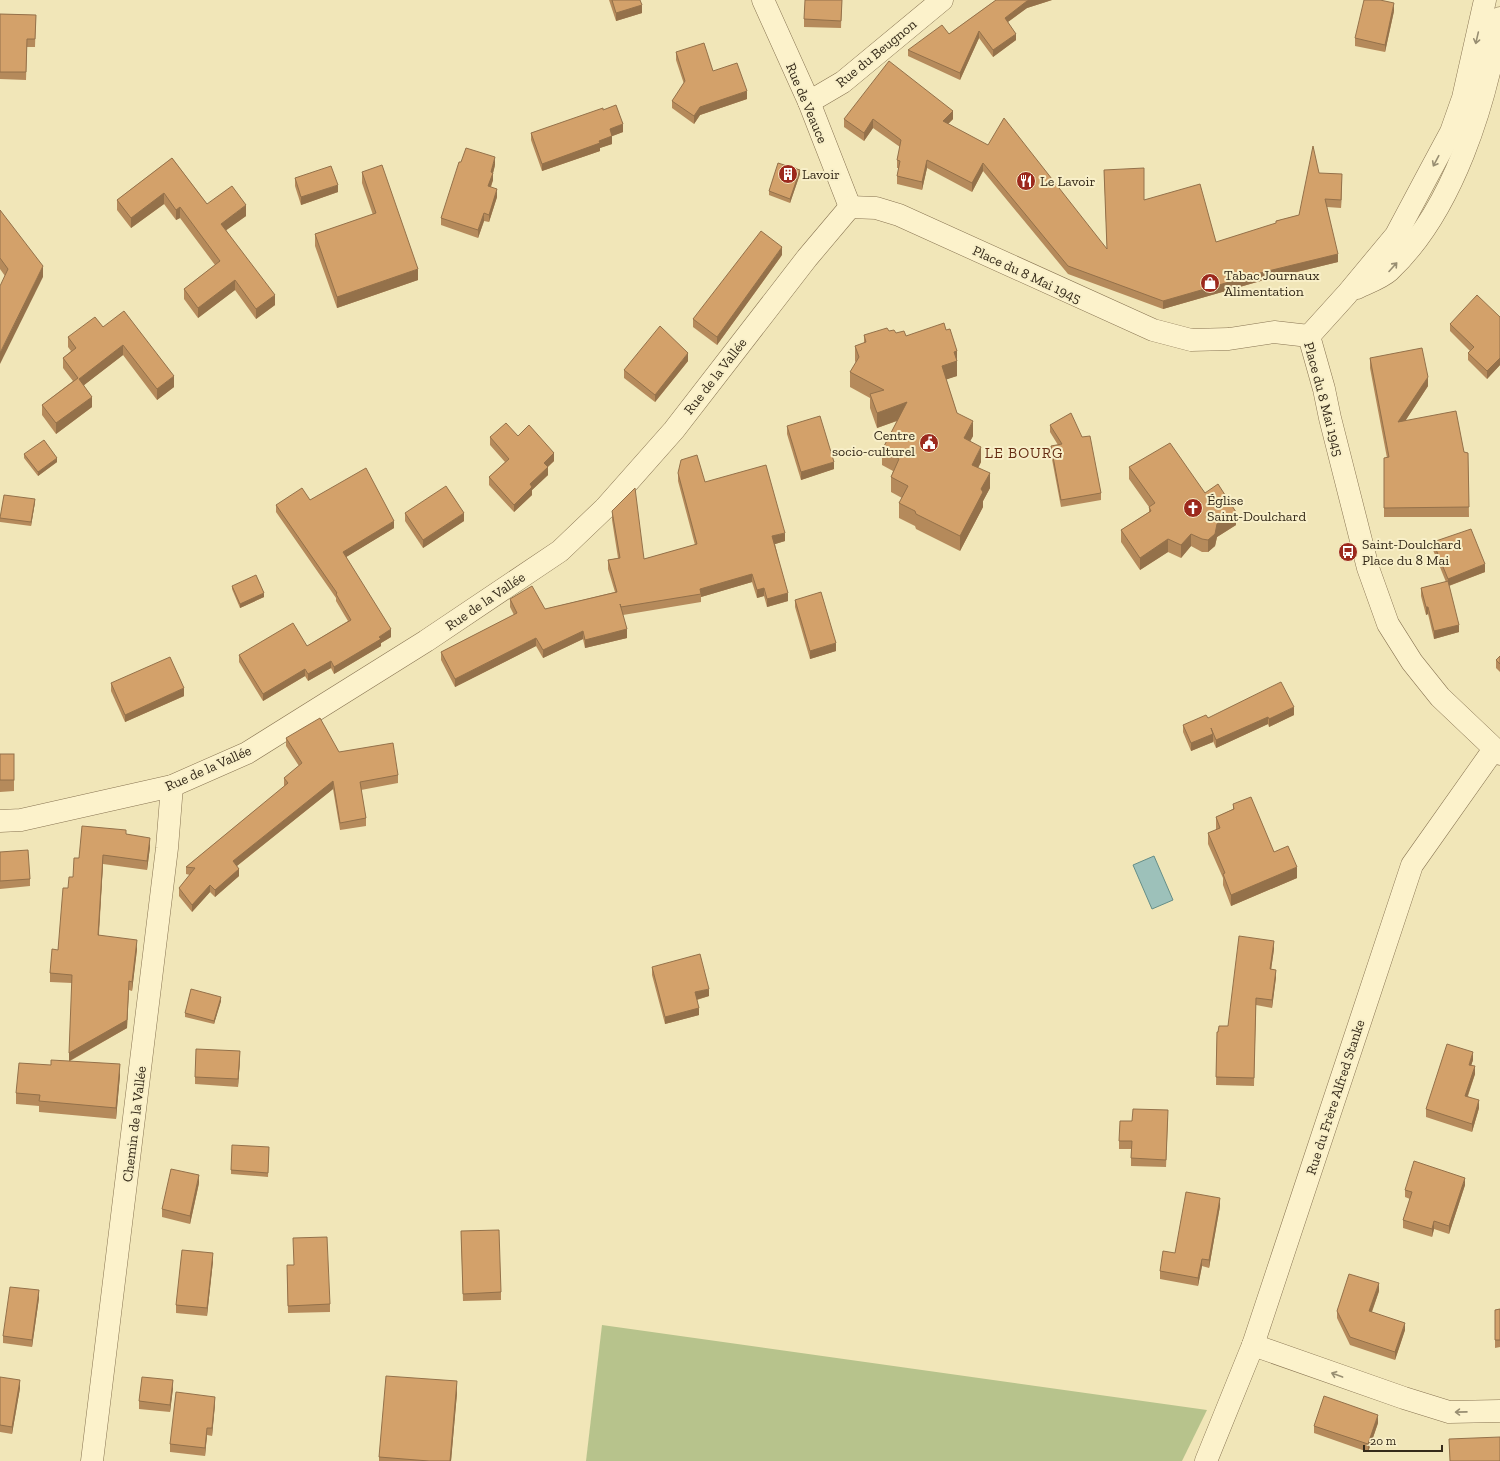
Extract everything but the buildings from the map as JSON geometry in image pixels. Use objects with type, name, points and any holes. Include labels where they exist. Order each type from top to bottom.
[{"type":"street","name":"Rue de Veauce","points":[[764,0],[809,102],[850,207]]},
{"type":"street","name":"Rue du Beugnon","points":[[809,102],[843,82],[942,0]]},
{"type":"street","points":[[1460,135],[1463,98],[1485,0]]},
{"type":"street","points":[[1309,336],[1347,294],[1396,235],[1460,135],[1479,112],[1500,18]]},
{"type":"street","name":"Place du 8 Mai 1945","points":[[850,207],[876,208],[899,215],[1153,330],[1191,340],[1229,339],[1274,332],[1309,336],[1324,389],[1368,568],[1388,624],[1412,662],[1440,697],[1497,751]]},
{"type":"street","name":"Rue de la Vallée","points":[[0,821],[21,820],[172,786],[247,753],[426,641],[560,551],[605,508],[674,430],[807,258],[850,207]]},
{"type":"street","name":"Rue du Frère Alfred Stanke","points":[[1206,1461],[1253,1345],[1412,865],[1497,751]]},
{"type":"street","name":"Chemin de la Vallée","points":[[92,1461],[167,848],[172,786]]},
{"type":"street","points":[[1253,1345],[1404,1398],[1449,1412],[1500,1411]]},
{"type":"green space","points":[[602,1325],[1207,1410],[1182,1461],[586,1461]]},
{"type":"water","points":[[1154,856],[1173,900],[1152,909],[1133,865]]},
{"type":"place","name":"Lavoir","points":[[788,174]]},
{"type":"place","name":"Le Lavoir","points":[[1026,181]]},
{"type":"place","name":"Tabac Journaux Alimentation","points":[[1210,283]]},
{"type":"place","name":"Centre socio-culturel","points":[[929,443]]},
{"type":"place","name":"Église Saint-Doulchard","points":[[1193,508]]},
{"type":"place","name":"Saint-Doulchard Place du 8 Mai","points":[[1348,552]]},
{"type":"district","name":"LE BOURG","points":[[1024,453]]}]
